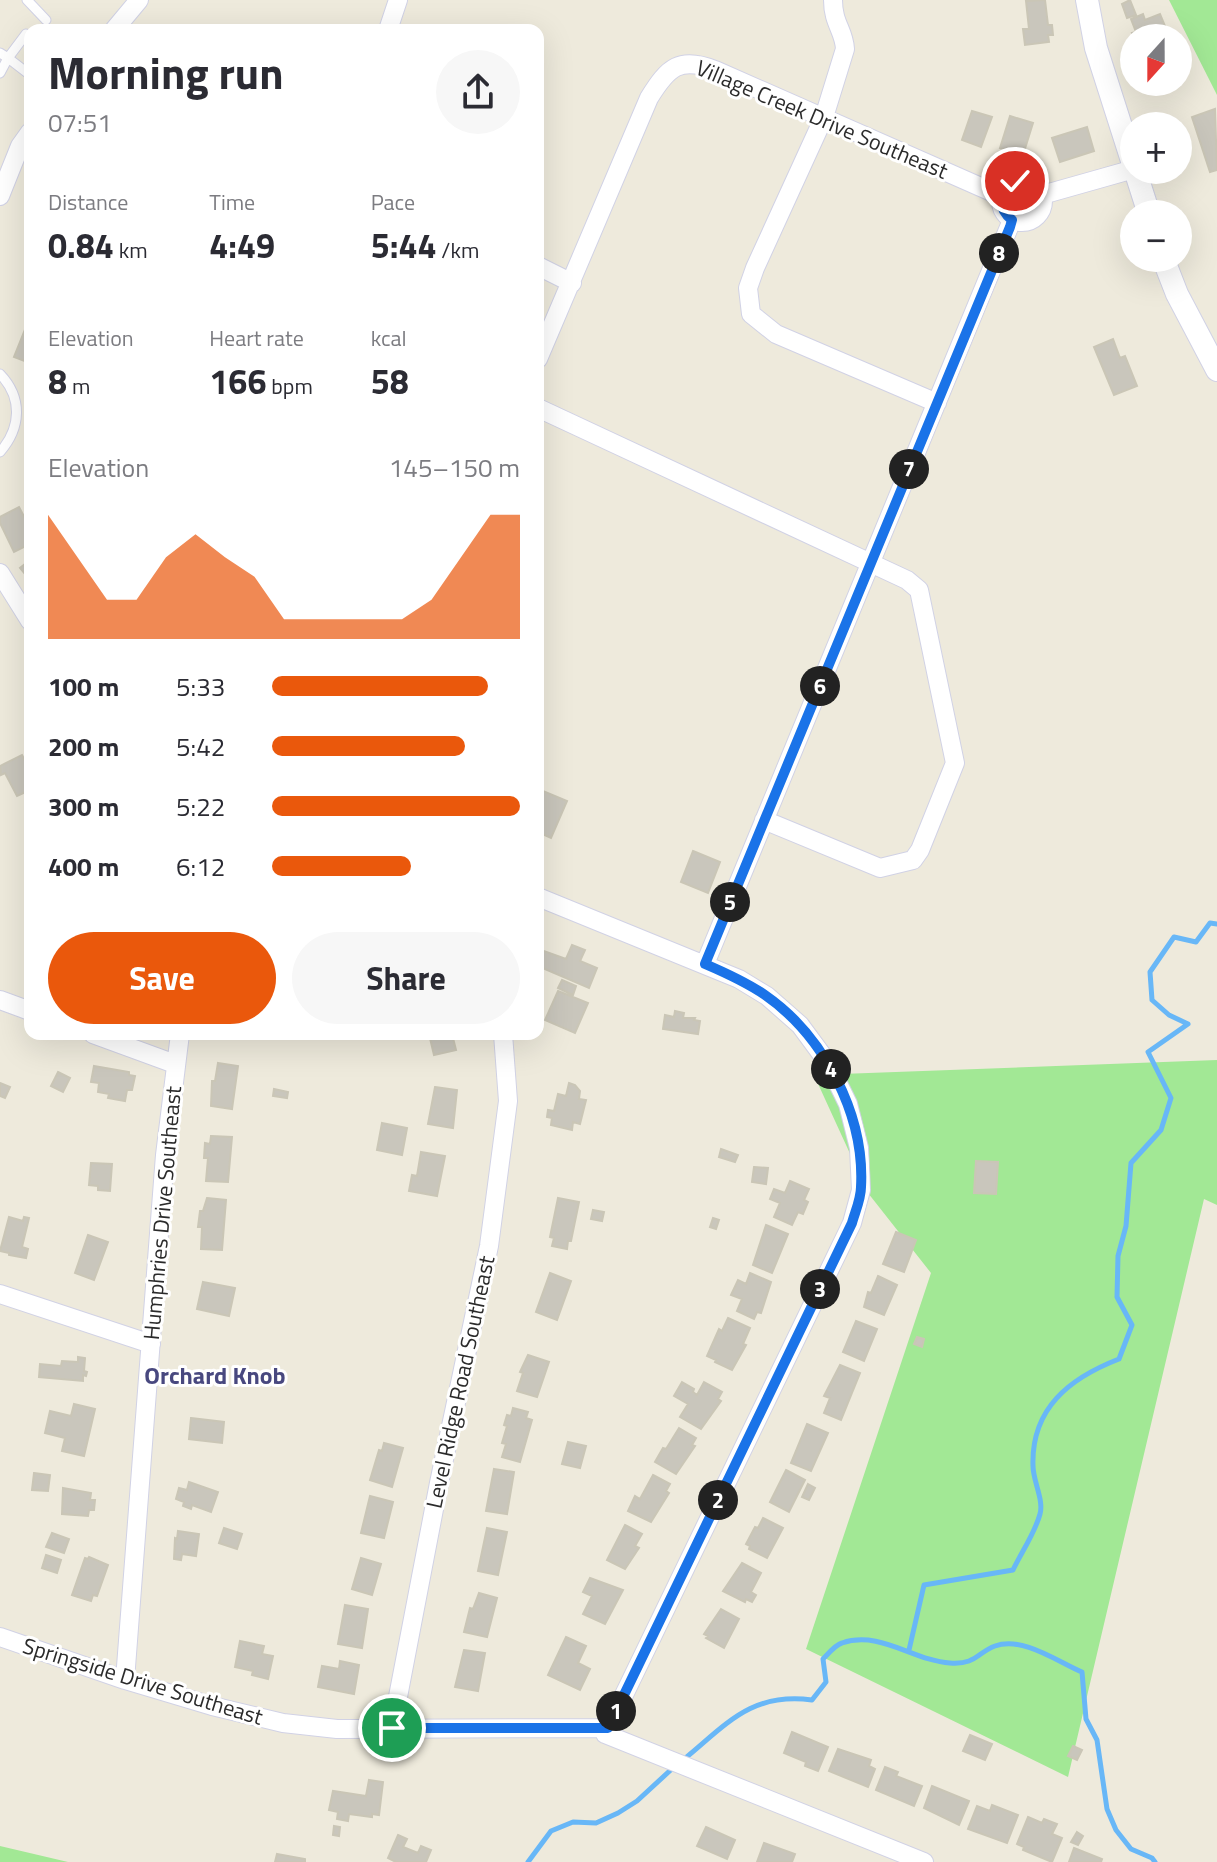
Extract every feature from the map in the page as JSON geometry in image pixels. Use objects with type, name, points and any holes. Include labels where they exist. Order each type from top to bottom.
[{"type":"street","points":[[119,24],[139,0]]},
{"type":"street","points":[[390,24],[398,0]]},
{"type":"street","points":[[833,0],[835,24],[845,38],[845,49],[824,117],[755,268],[748,288],[751,314],[776,334],[937,403]]},
{"type":"street","points":[[1087,0],[1096,48],[1120,124]]},
{"type":"street","name":"Village Creek Drive Southeast","points":[[544,346],[649,98],[658,84],[677,67],[697,62],[1001,196]]},
{"type":"street","points":[[0,196],[24,147]]},
{"type":"street","points":[[1042,195],[1120,173]]},
{"type":"street","points":[[1021,180],[1034,184],[1042,195],[1038,215],[1026,221],[1012,220],[1003,209],[1001,196],[1009,184],[1021,180]]},
{"type":"street","points":[[705,964],[1012,220]]},
{"type":"street","points":[[544,269],[572,283]]},
{"type":"street","points":[[1168,272],[1217,370]]},
{"type":"street","points":[[544,411],[907,580],[919,590],[955,753],[955,763],[920,850],[913,860],[880,868],[764,820]]},
{"type":"street","points":[[0,573],[24,611]]},
{"type":"street","points":[[544,899],[705,964],[767,996],[800,1025],[828,1063],[848,1104],[859,1148],[861,1190],[852,1223],[605,1734],[924,1862]]},
{"type":"street","points":[[0,1000],[24,1009]]},
{"type":"street","points":[[109,1040],[175,1064]]},
{"type":"street","name":"Humphries Drive Southeast","points":[[125,1680],[179,1040]]},
{"type":"street","name":"Level Ridge Road Southeast","points":[[392,1728],[489,1246],[508,1101],[503,1040]]},
{"type":"street","points":[[0,1294],[151,1344]]},
{"type":"street","name":"Springside Drive Southeast","points":[[0,1637],[125,1680],[283,1723],[337,1729],[608,1728]]},
{"type":"lane","points":[[27,0],[46,20]]},
{"type":"lane","points":[[0,73],[4,56],[24,36]]},
{"type":"lane","points":[[4,56],[24,71]]},
{"type":"lane","points":[[0,374],[15,396],[17,415],[9,441],[0,452]]},
{"type":"green space","points":[[1169,0],[1217,0],[1217,95],[1192,46],[1192,24],[1181,24]]},
{"type":"green space","points":[[1217,1060],[1217,1205],[1204,1199],[1068,1777],[806,1649],[931,1273],[868,1193],[814,1075]]},
{"type":"green space","points":[[0,1846],[68,1862],[0,1862]]},
{"type":"building","points":[[1045,0],[1048,25],[1052,25],[1053,35],[1048,35],[1049,42],[1025,45],[1023,29],[1029,29],[1026,1]]},
{"type":"building","points":[[1130,0],[1136,15],[1127,18],[1122,4]]},
{"type":"building","points":[[1143,14],[1145,20],[1160,14],[1164,24],[1133,24],[1131,19]]},
{"type":"building","points":[[1215,109],[1217,170],[1210,172],[1192,117]]},
{"type":"building","points":[[972,111],[992,117],[981,147],[962,140]]},
{"type":"building","points":[[1010,116],[1033,123],[1023,155],[1000,148]]},
{"type":"building","points":[[1087,127],[1094,151],[1060,162],[1052,138]]},
{"type":"building","points":[[24,332],[24,361],[14,357]]},
{"type":"building","points":[[1113,339],[1120,358],[1125,356],[1137,386],[1114,395],[1094,347]]},
{"type":"building","points":[[19,507],[24,517],[24,547],[14,552],[0,517]]},
{"type":"building","points":[[22,755],[24,793],[17,796],[5,773],[1,775],[0,766]]},
{"type":"building","points":[[544,791],[567,801],[551,838],[544,835]]},
{"type":"building","points":[[693,851],[720,862],[708,893],[681,882]]},
{"type":"building","points":[[572,945],[585,950],[580,961],[597,968],[589,988],[544,969],[544,951],[566,959]]},
{"type":"building","points":[[562,980],[576,986],[573,995],[558,988]]},
{"type":"building","points":[[558,991],[588,1003],[575,1033],[545,1020]]},
{"type":"building","points":[[675,1011],[684,1013],[683,1018],[700,1021],[698,1034],[663,1029],[665,1015],[674,1017]]},
{"type":"building","points":[[430,1040],[454,1040],[456,1050],[434,1055]]},
{"type":"building","points":[[218,1063],[238,1066],[232,1109],[211,1106],[212,1081],[215,1081]]},
{"type":"building","points":[[94,1066],[129,1072],[129,1075],[135,1076],[132,1090],[127,1090],[125,1101],[108,1098],[109,1094],[98,1092],[99,1083],[91,1082]]},
{"type":"building","points":[[58,1072],[70,1078],[63,1092],[51,1086]]},
{"type":"building","points":[[0,1083],[10,1087],[5,1098],[0,1096]]},
{"type":"building","points":[[569,1083],[580,1091],[579,1099],[586,1100],[580,1124],[573,1122],[572,1130],[551,1125],[552,1118],[547,1117],[548,1110],[554,1111],[558,1094],[566,1096]]},
{"type":"building","points":[[435,1087],[457,1090],[453,1128],[428,1124]]},
{"type":"building","points":[[274,1089],[288,1092],[287,1098],[273,1096]]},
{"type":"building","points":[[382,1123],[407,1128],[402,1155],[377,1150]]},
{"type":"building","points":[[211,1136],[232,1137],[228,1182],[206,1181],[208,1158],[204,1158],[205,1143],[210,1144]]},
{"type":"building","points":[[721,1149],[738,1155],[735,1162],[719,1157]]},
{"type":"building","points":[[421,1152],[445,1156],[437,1196],[409,1191],[412,1175],[417,1176]]},
{"type":"building","points":[[976,1161],[998,1162],[996,1194],[974,1193]]},
{"type":"building","points":[[91,1163],[112,1164],[110,1191],[89,1185]]},
{"type":"building","points":[[754,1167],[768,1168],[766,1184],[752,1182]]},
{"type":"building","points":[[790,1181],[809,1189],[803,1214],[798,1212],[792,1225],[774,1217],[780,1203],[770,1199],[774,1189],[785,1193]]},
{"type":"building","points":[[207,1198],[226,1200],[222,1250],[201,1249],[202,1227],[198,1227],[200,1211],[203,1211]]},
{"type":"building","points":[[558,1198],[579,1202],[567,1249],[552,1246],[554,1238],[550,1237]]},
{"type":"building","points":[[593,1210],[604,1212],[602,1221],[591,1219]]},
{"type":"building","points":[[9,1217],[23,1221],[24,1217],[29,1218],[22,1247],[28,1249],[26,1258],[0,1251]]},
{"type":"building","points":[[713,1218],[719,1220],[716,1229],[710,1227]]},
{"type":"building","points":[[766,1225],[788,1234],[772,1273],[753,1265]]},
{"type":"building","points":[[896,1232],[916,1240],[904,1272],[883,1264]]},
{"type":"building","points":[[88,1235],[108,1242],[94,1280],[75,1273]]},
{"type":"building","points":[[550,1273],[571,1281],[557,1320],[536,1312]]},
{"type":"building","points":[[750,1273],[771,1282],[761,1313],[757,1312],[754,1319],[737,1311],[742,1299],[731,1295],[738,1280],[746,1284]]},
{"type":"building","points":[[878,1276],[897,1285],[884,1315],[864,1307],[868,1292],[871,1293]]},
{"type":"building","points":[[203,1282],[235,1288],[229,1316],[197,1309]]},
{"type":"building","points":[[728,1318],[750,1328],[743,1344],[746,1345],[732,1370],[707,1356],[719,1329],[722,1331]]},
{"type":"building","points":[[856,1321],[877,1329],[864,1361],[843,1352]]},
{"type":"building","points":[[917,1337],[924,1339],[922,1347],[914,1344]]},
{"type":"building","points":[[528,1355],[549,1362],[537,1397],[517,1391],[523,1373],[520,1372]]},
{"type":"building","points":[[78,1357],[85,1358],[84,1371],[87,1372],[86,1376],[83,1375],[83,1381],[39,1377],[40,1364],[61,1366],[62,1361],[78,1362]]},
{"type":"building","points":[[840,1365],[860,1373],[841,1420],[824,1413],[830,1398],[824,1396]]},
{"type":"building","points":[[682,1382],[694,1389],[697,1395],[704,1382],[722,1392],[718,1399],[721,1401],[701,1429],[680,1417],[688,1404],[674,1396]]},
{"type":"building","points":[[74,1404],[95,1409],[84,1456],[62,1451],[65,1438],[45,1433],[50,1411],[71,1416]]},
{"type":"building","points":[[513,1408],[528,1412],[526,1418],[532,1420],[520,1462],[502,1457],[506,1444],[502,1443],[507,1426],[504,1425]]},
{"type":"building","points":[[191,1418],[224,1422],[222,1443],[189,1439]]},
{"type":"building","points":[[807,1424],[828,1433],[811,1471],[791,1463]]},
{"type":"building","points":[[679,1428],[696,1438],[692,1445],[695,1446],[676,1474],[655,1462]]},
{"type":"building","points":[[568,1442],[586,1446],[580,1468],[562,1464]]},
{"type":"building","points":[[384,1443],[403,1448],[392,1487],[370,1480]]},
{"type":"building","points":[[494,1469],[514,1472],[507,1514],[486,1511]]},
{"type":"building","points":[[786,1470],[805,1480],[789,1512],[770,1502]]},
{"type":"building","points":[[34,1473],[50,1475],[48,1491],[32,1490]]},
{"type":"building","points":[[653,1475],[670,1484],[666,1491],[669,1493],[651,1522],[628,1511],[635,1496],[640,1499]]},
{"type":"building","points":[[189,1482],[218,1492],[211,1512],[192,1505],[191,1509],[176,1499],[179,1488],[187,1490]]},
{"type":"building","points":[[808,1484],[815,1488],[809,1500],[802,1497]]},
{"type":"building","points":[[63,1488],[91,1493],[90,1500],[95,1500],[94,1510],[89,1510],[88,1516],[62,1514]]},
{"type":"building","points":[[370,1496],[393,1502],[384,1538],[361,1533]]},
{"type":"building","points":[[763,1518],[783,1528],[767,1558],[749,1549],[750,1546],[746,1544]]},
{"type":"building","points":[[625,1525],[642,1534],[635,1546],[639,1548],[625,1569],[607,1560]]},
{"type":"building","points":[[224,1528],[242,1534],[237,1549],[219,1543]]},
{"type":"building","points":[[487,1528],[507,1532],[498,1575],[478,1571]]},
{"type":"building","points":[[178,1531],[199,1534],[196,1556],[182,1554],[181,1560],[174,1559]]},
{"type":"building","points":[[52,1533],[69,1539],[64,1553],[46,1547]]},
{"type":"building","points":[[46,1555],[61,1560],[57,1573],[42,1568]]},
{"type":"building","points":[[85,1558],[108,1565],[97,1596],[93,1595],[91,1601],[72,1595]]},
{"type":"building","points":[[361,1558],[381,1564],[372,1595],[352,1589]]},
{"type":"building","points":[[742,1563],[761,1573],[751,1592],[756,1595],[752,1602],[746,1599],[745,1602],[723,1591]]},
{"type":"building","points":[[590,1578],[623,1590],[605,1624],[583,1614],[592,1596],[583,1592]]},
{"type":"building","points":[[479,1593],[497,1598],[487,1637],[464,1632],[470,1608],[473,1609]]},
{"type":"building","points":[[345,1605],[368,1609],[362,1648],[338,1644]]},
{"type":"building","points":[[721,1609],[739,1619],[724,1648],[704,1634]]},
{"type":"building","points":[[566,1637],[586,1646],[578,1663],[590,1669],[580,1690],[548,1675]]},
{"type":"building","points":[[240,1641],[264,1646],[262,1654],[273,1656],[268,1679],[235,1667]]},
{"type":"building","points":[[464,1650],[485,1653],[478,1691],[455,1687]]},
{"type":"building","points":[[340,1661],[359,1665],[354,1694],[318,1687],[322,1666],[339,1669]]},
{"type":"building","points":[[792,1732],[828,1747],[818,1771],[784,1753]]},
{"type":"building","points":[[970,1735],[992,1744],[985,1760],[963,1751]]},
{"type":"building","points":[[1073,1746],[1082,1750],[1077,1760],[1068,1756]]},
{"type":"building","points":[[838,1749],[871,1760],[869,1766],[875,1769],[868,1787],[829,1771]]},
{"type":"building","points":[[885,1767],[898,1772],[896,1776],[922,1786],[914,1806],[876,1790]]},
{"type":"building","points":[[369,1780],[383,1782],[379,1815],[349,1814],[348,1821],[337,1819],[338,1812],[329,1810],[333,1791],[366,1796]]},
{"type":"building","points":[[932,1786],[969,1801],[959,1825],[924,1808]]},
{"type":"building","points":[[992,1805],[1018,1815],[1007,1843],[968,1829],[977,1806],[990,1811]]},
{"type":"building","points":[[1028,1817],[1042,1823],[1044,1819],[1057,1824],[1052,1834],[1062,1838],[1052,1862],[1023,1850],[1024,1847],[1017,1844]]},
{"type":"building","points":[[334,1826],[340,1827],[339,1836],[333,1835]]},
{"type":"building","points":[[706,1827],[735,1840],[727,1859],[697,1846]]},
{"type":"building","points":[[1077,1832],[1083,1836],[1078,1845],[1071,1842]]},
{"type":"building","points":[[398,1835],[407,1839],[403,1847],[418,1853],[421,1846],[431,1850],[426,1862],[396,1862],[388,1858]]},
{"type":"building","points":[[764,1843],[795,1854],[792,1862],[757,1862]]},
{"type":"building","points":[[1074,1848],[1102,1859],[1101,1862],[1069,1862]]},
{"type":"building","points":[[277,1854],[305,1859],[305,1862],[275,1862]]},
{"type":"waterway","points":[[909,1650],[924,1585],[1013,1570],[1040,1514],[1041,1503],[1033,1472],[1034,1446],[1046,1412],[1070,1386],[1119,1359],[1132,1325],[1117,1297],[1118,1256],[1126,1226],[1131,1163],[1161,1130],[1171,1098],[1148,1052],[1188,1024],[1169,1015],[1152,1000],[1150,972],[1174,937],[1196,942],[1210,923],[1217,924]]},
{"type":"waterway","points":[[683,1760],[727,1723],[756,1706],[772,1701],[812,1700],[826,1682],[823,1659],[842,1643],[870,1640],[950,1663],[971,1660],[995,1646],[1017,1644],[1082,1672],[1086,1719],[1097,1740],[1107,1809],[1116,1830],[1131,1849],[1155,1862]]},
{"type":"waterway","points":[[528,1862],[551,1831],[573,1822],[596,1823],[618,1813],[637,1801],[675,1766]]},
{"type":"district","name":"Orchard Knob","points":[[215,1376]]},
{"type":"route","points":[[392,1728],[608,1728],[852,1223],[861,1190],[859,1148],[848,1104],[828,1063],[800,1025],[767,996],[705,964],[1010,227],[1012,220],[1003,209],[1001,196],[1015,181]]}]
